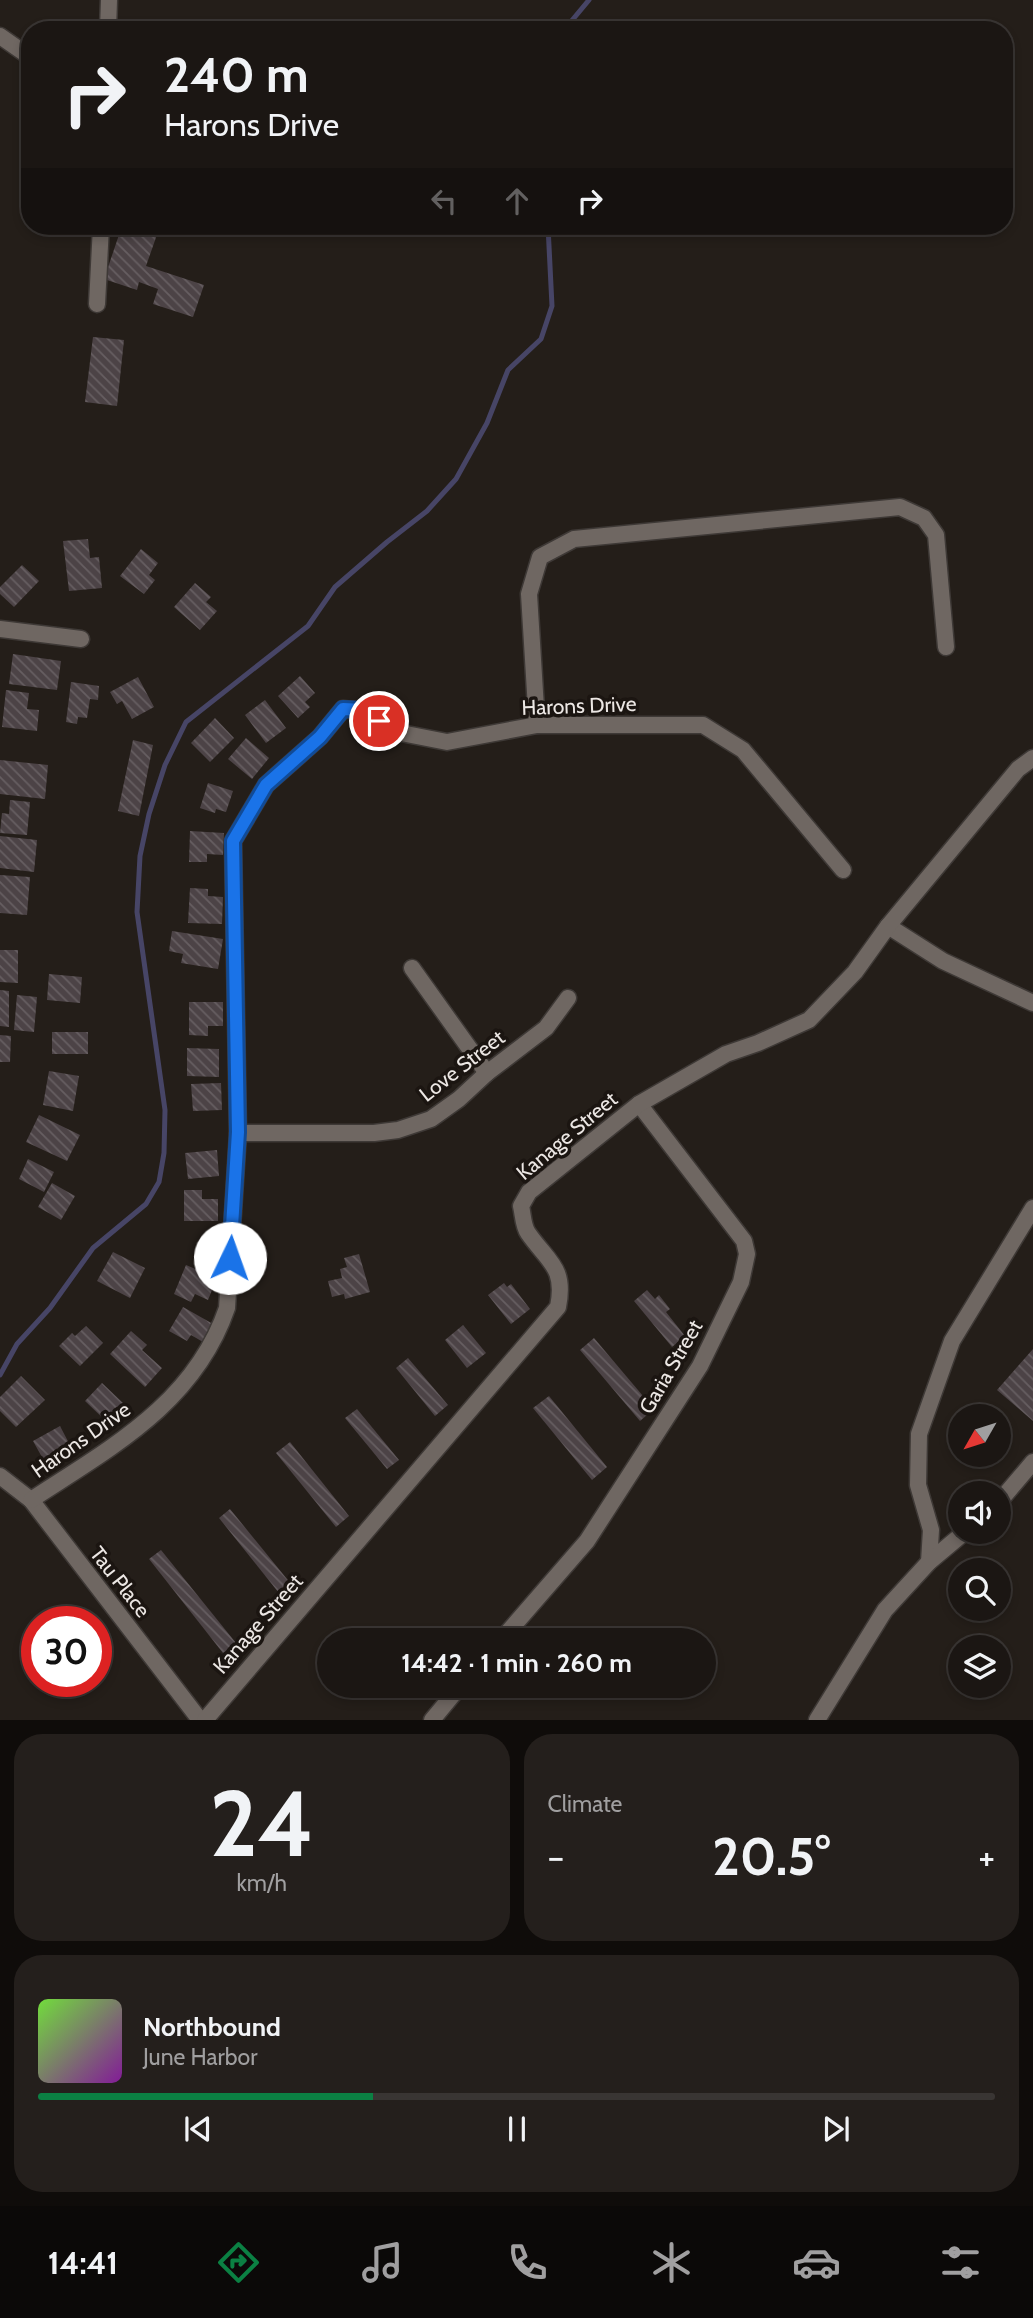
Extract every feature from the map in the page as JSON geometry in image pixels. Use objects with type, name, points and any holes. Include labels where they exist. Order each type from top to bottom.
[{"type":"street","points":[[108,21],[109,0]]},
{"type":"street","points":[[0,36],[21,51]]},
{"type":"street","points":[[97,304],[100,235]]},
{"type":"street","points":[[537,725],[528,594],[540,557],[574,539],[900,507],[924,518],[936,535],[946,647]]},
{"type":"street","points":[[0,629],[81,639]]},
{"type":"street","name":"Harons Drive","points":[[31,1500],[139,1428],[190,1378],[213,1343],[227,1308],[238,1132],[233,841],[266,785],[320,737],[343,709],[363,710],[396,732],[447,742],[537,725],[702,724],[743,750],[843,870]]},
{"type":"street","name":"Kanage Street","points":[[202,1720],[558,1307],[561,1291],[558,1272],[526,1231],[521,1206],[529,1192],[639,1104],[726,1055],[809,1020],[855,972],[888,926],[1018,769],[1033,758]]},
{"type":"street","points":[[888,926],[943,961],[1033,1003]]},
{"type":"street","points":[[412,968],[487,1073]]},
{"type":"street","name":"Love Street","points":[[238,1132],[374,1133],[398,1130],[431,1119],[546,1027],[568,998]]},
{"type":"street","name":"Garia Street","points":[[511,1628],[587,1541],[700,1366],[741,1282],[747,1254],[744,1241],[639,1104]]},
{"type":"street","points":[[929,1562],[931,1530],[918,1485],[919,1434],[952,1341],[1033,1208]]},
{"type":"street","points":[[1011,1488],[1033,1462]]},
{"type":"street","name":"Tau Place","points":[[0,1476],[31,1500],[202,1720]]},
{"type":"street","points":[[817,1720],[885,1610],[929,1562],[950,1544]]},
{"type":"street","points":[[432,1720],[450,1698]]},
{"type":"building","points":[[119,235],[157,235],[146,266],[204,285],[193,317],[153,304],[158,289],[139,282],[137,290],[104,279]]},
{"type":"building","points":[[93,337],[124,340],[117,406],[85,402]]},
{"type":"building","points":[[88,539],[90,558],[99,557],[102,588],[69,591],[63,541]]},
{"type":"building","points":[[141,549],[158,563],[149,575],[155,580],[144,594],[120,576]]},
{"type":"building","points":[[22,565],[39,581],[14,607],[0,594],[0,587]]},
{"type":"building","points":[[195,583],[211,597],[206,602],[217,611],[200,630],[174,607]]},
{"type":"building","points":[[13,654],[61,661],[57,690],[9,684]]},
{"type":"building","points":[[300,676],[315,693],[305,702],[310,707],[298,718],[278,696]]},
{"type":"building","points":[[138,677],[154,707],[132,719],[122,701],[117,704],[110,692]]},
{"type":"building","points":[[71,682],[99,686],[98,700],[90,699],[87,718],[78,717],[77,724],[66,722]]},
{"type":"building","points":[[6,690],[29,693],[27,709],[39,710],[37,731],[2,727]]},
{"type":"building","points":[[265,700],[286,728],[266,743],[245,715]]},
{"type":"building","points":[[215,718],[234,738],[210,762],[191,743]]},
{"type":"building","points":[[246,738],[269,758],[252,779],[228,759]]},
{"type":"building","points":[[133,740],[153,745],[139,816],[118,811]]},
{"type":"building","points":[[0,760],[48,765],[45,799],[0,794]]},
{"type":"building","points":[[208,783],[233,791],[226,812],[216,809],[215,813],[200,808]]},
{"type":"building","points":[[10,800],[30,802],[27,835],[0,833],[2,813],[9,814]]},
{"type":"building","points":[[190,831],[224,833],[223,855],[207,854],[207,862],[189,862]]},
{"type":"building","points":[[0,836],[37,840],[34,872],[0,868]]},
{"type":"building","points":[[0,875],[30,877],[27,915],[0,913]]},
{"type":"building","points":[[190,888],[208,889],[208,896],[223,897],[222,924],[188,923]]},
{"type":"building","points":[[172,931],[223,939],[218,969],[181,963],[183,954],[169,951]]},
{"type":"building","points":[[0,950],[18,950],[18,983],[0,982]]},
{"type":"building","points":[[49,974],[82,977],[80,1003],[47,1000]]},
{"type":"building","points":[[0,990],[9,991],[9,1027],[0,1026]]},
{"type":"building","points":[[17,995],[37,997],[34,1032],[14,1030]]},
{"type":"building","points":[[189,1002],[223,1002],[223,1026],[208,1026],[208,1036],[189,1035]]},
{"type":"building","points":[[52,1032],[88,1032],[88,1054],[52,1054]]},
{"type":"building","points":[[0,1035],[11,1036],[10,1062],[0,1062]]},
{"type":"building","points":[[187,1048],[219,1049],[219,1077],[187,1076]]},
{"type":"building","points":[[49,1071],[79,1076],[73,1111],[43,1105]]},
{"type":"building","points":[[221,1083],[222,1110],[193,1111],[191,1084]]},
{"type":"building","points":[[39,1115],[80,1135],[67,1161],[26,1142]]},
{"type":"building","points":[[217,1150],[219,1176],[188,1179],[185,1153]]},
{"type":"building","points":[[28,1159],[54,1172],[44,1192],[19,1179]]},
{"type":"building","points":[[52,1183],[75,1196],[61,1220],[38,1207]]},
{"type":"building","points":[[184,1190],[202,1190],[202,1199],[218,1199],[218,1221],[184,1221]]},
{"type":"building","points":[[113,1252],[145,1268],[130,1298],[97,1281]]},
{"type":"building","points":[[359,1254],[370,1292],[345,1299],[344,1294],[332,1297],[328,1281],[342,1278],[340,1269],[347,1267],[344,1258]]},
{"type":"building","points":[[186,1265],[217,1278],[208,1300],[195,1294],[191,1302],[174,1294]]},
{"type":"building","points":[[504,1283],[507,1287],[511,1284],[530,1309],[511,1324],[488,1295]]},
{"type":"building","points":[[647,1290],[655,1299],[659,1295],[670,1309],[666,1312],[685,1336],[672,1347],[634,1301]]},
{"type":"building","points":[[183,1307],[213,1324],[203,1342],[191,1335],[187,1341],[169,1331]]},
{"type":"building","points":[[463,1325],[486,1353],[467,1368],[445,1340]]},
{"type":"building","points":[[86,1326],[103,1343],[80,1366],[59,1346],[72,1333],[75,1336]]},
{"type":"building","points":[[131,1331],[147,1345],[142,1350],[162,1368],[145,1387],[110,1354]]},
{"type":"building","points":[[594,1338],[654,1409],[640,1421],[580,1350]]},
{"type":"building","points":[[1033,1349],[1033,1421],[997,1390]]},
{"type":"building","points":[[408,1358],[448,1405],[435,1416],[396,1368]]},
{"type":"building","points":[[21,1376],[45,1400],[16,1427],[0,1411],[0,1397]]},
{"type":"building","points":[[102,1383],[124,1404],[107,1422],[85,1401]]},
{"type":"building","points":[[549,1396],[607,1467],[592,1480],[533,1408]]},
{"type":"building","points":[[357,1409],[399,1460],[387,1469],[345,1418]]},
{"type":"building","points":[[60,1426],[73,1451],[56,1460],[53,1454],[43,1459],[33,1441]]},
{"type":"building","points":[[290,1442],[349,1516],[336,1527],[276,1453]]},
{"type":"building","points":[[230,1509],[291,1584],[279,1593],[219,1518]]},
{"type":"building","points":[[161,1550],[236,1643],[223,1653],[149,1559]]},
{"type":"waterway","points":[[572,21],[589,0]]},
{"type":"waterway","points":[[0,1375],[17,1344],[50,1308],[93,1248],[146,1204],[159,1182],[164,1153],[165,1110],[137,912],[140,856],[149,814],[165,765],[186,722],[308,626],[335,587],[427,511],[456,479],[487,423],[508,370],[541,339],[552,306],[548,235]]},
{"type":"route","points":[[230,1258],[238,1132],[233,841],[266,785],[320,737],[343,709],[363,710],[379,721]]}]
